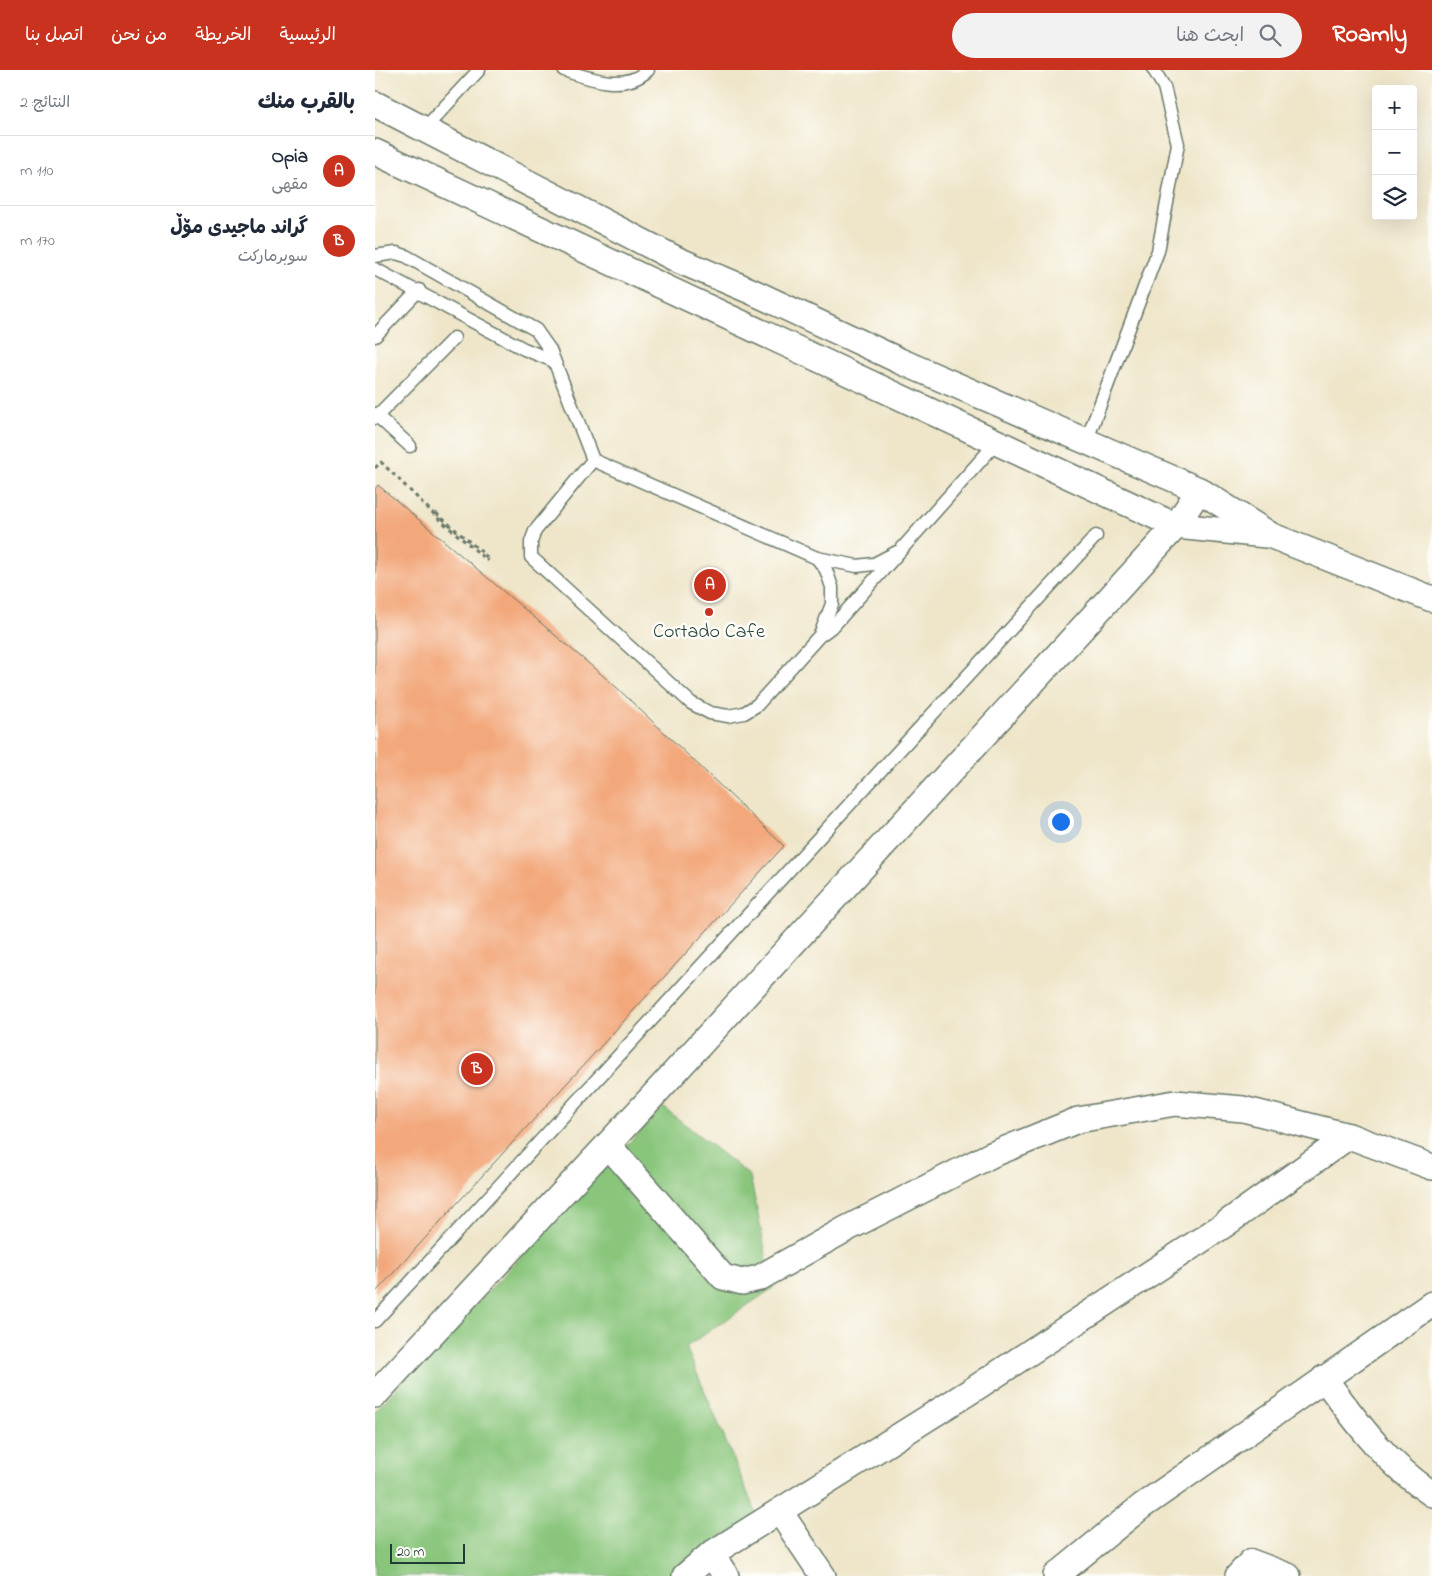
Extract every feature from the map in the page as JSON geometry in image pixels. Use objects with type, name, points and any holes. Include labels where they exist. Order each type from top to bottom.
[{"type":"street","points":[[375,104],[678,260],[753,292],[900,362],[1199,490],[1272,536],[1432,599]]},
{"type":"street","points":[[425,174],[433,134]]},
{"type":"street","points":[[375,152],[1176,526],[1272,536]]},
{"type":"street","points":[[375,1395],[608,1145],[1176,526],[1199,490]]},
{"type":"street","points":[[608,1145],[723,1277],[742,1282],[759,1278],[847,1228],[991,1155],[1078,1120],[1175,1103],[1243,1108],[1349,1136],[1432,1167]]},
{"type":"street","points":[[685,1576],[711,1554],[974,1389],[1199,1241],[1349,1136]]},
{"type":"street","points":[[1056,1576],[1142,1506],[1432,1304]]},
{"type":"street","points":[[1324,1378],[1374,1444],[1408,1478],[1432,1494]]},
{"type":"street","points":[[780,1512],[823,1576]]},
{"type":"street","points":[[711,1554],[726,1576]]},
{"type":"street","points":[[1238,1576],[1251,1562],[1288,1576]]},
{"type":"lane","points":[[433,134],[479,70]]},
{"type":"lane","points":[[564,70],[599,82],[622,82],[644,74],[649,70]]},
{"type":"lane","points":[[1086,442],[1158,251],[1178,144],[1164,87],[1154,70]]},
{"type":"lane","points":[[375,256],[396,253],[406,256],[526,322],[544,339],[593,460],[817,558],[857,566],[874,564],[897,552]]},
{"type":"lane","points":[[375,268],[524,348],[554,362]]},
{"type":"lane","points":[[375,336],[419,290]]},
{"type":"lane","points":[[411,446],[376,416],[454,338]]},
{"type":"lane","points":[[593,460],[535,531],[531,542],[531,557],[691,703],[719,715],[736,716],[744,713],[766,696],[820,635],[834,625],[897,552],[997,442]]},
{"type":"lane","points":[[375,1321],[1095,536]]},
{"type":"lane","points":[[817,558],[826,570],[832,587],[832,604],[820,635]]},
{"type":"path","points":[[375,468],[381,462],[433,511],[483,558],[488,561],[485,555],[442,516],[433,511]]},
{"type":"green space","points":[[663,1107],[750,1176],[773,1288],[686,1347],[757,1515],[671,1576],[375,1576],[375,1411]]},
{"type":"building","points":[[378,485],[614,685],[784,846],[375,1293],[375,489]]},
{"type":"place","name":"Opia","points":[[710,585]]},
{"type":"place","name":"Cortado Cafe","points":[[709,612]]},
{"type":"place","name":"گراند ماجیدی مۆڵ","points":[[477,1069]]}]
